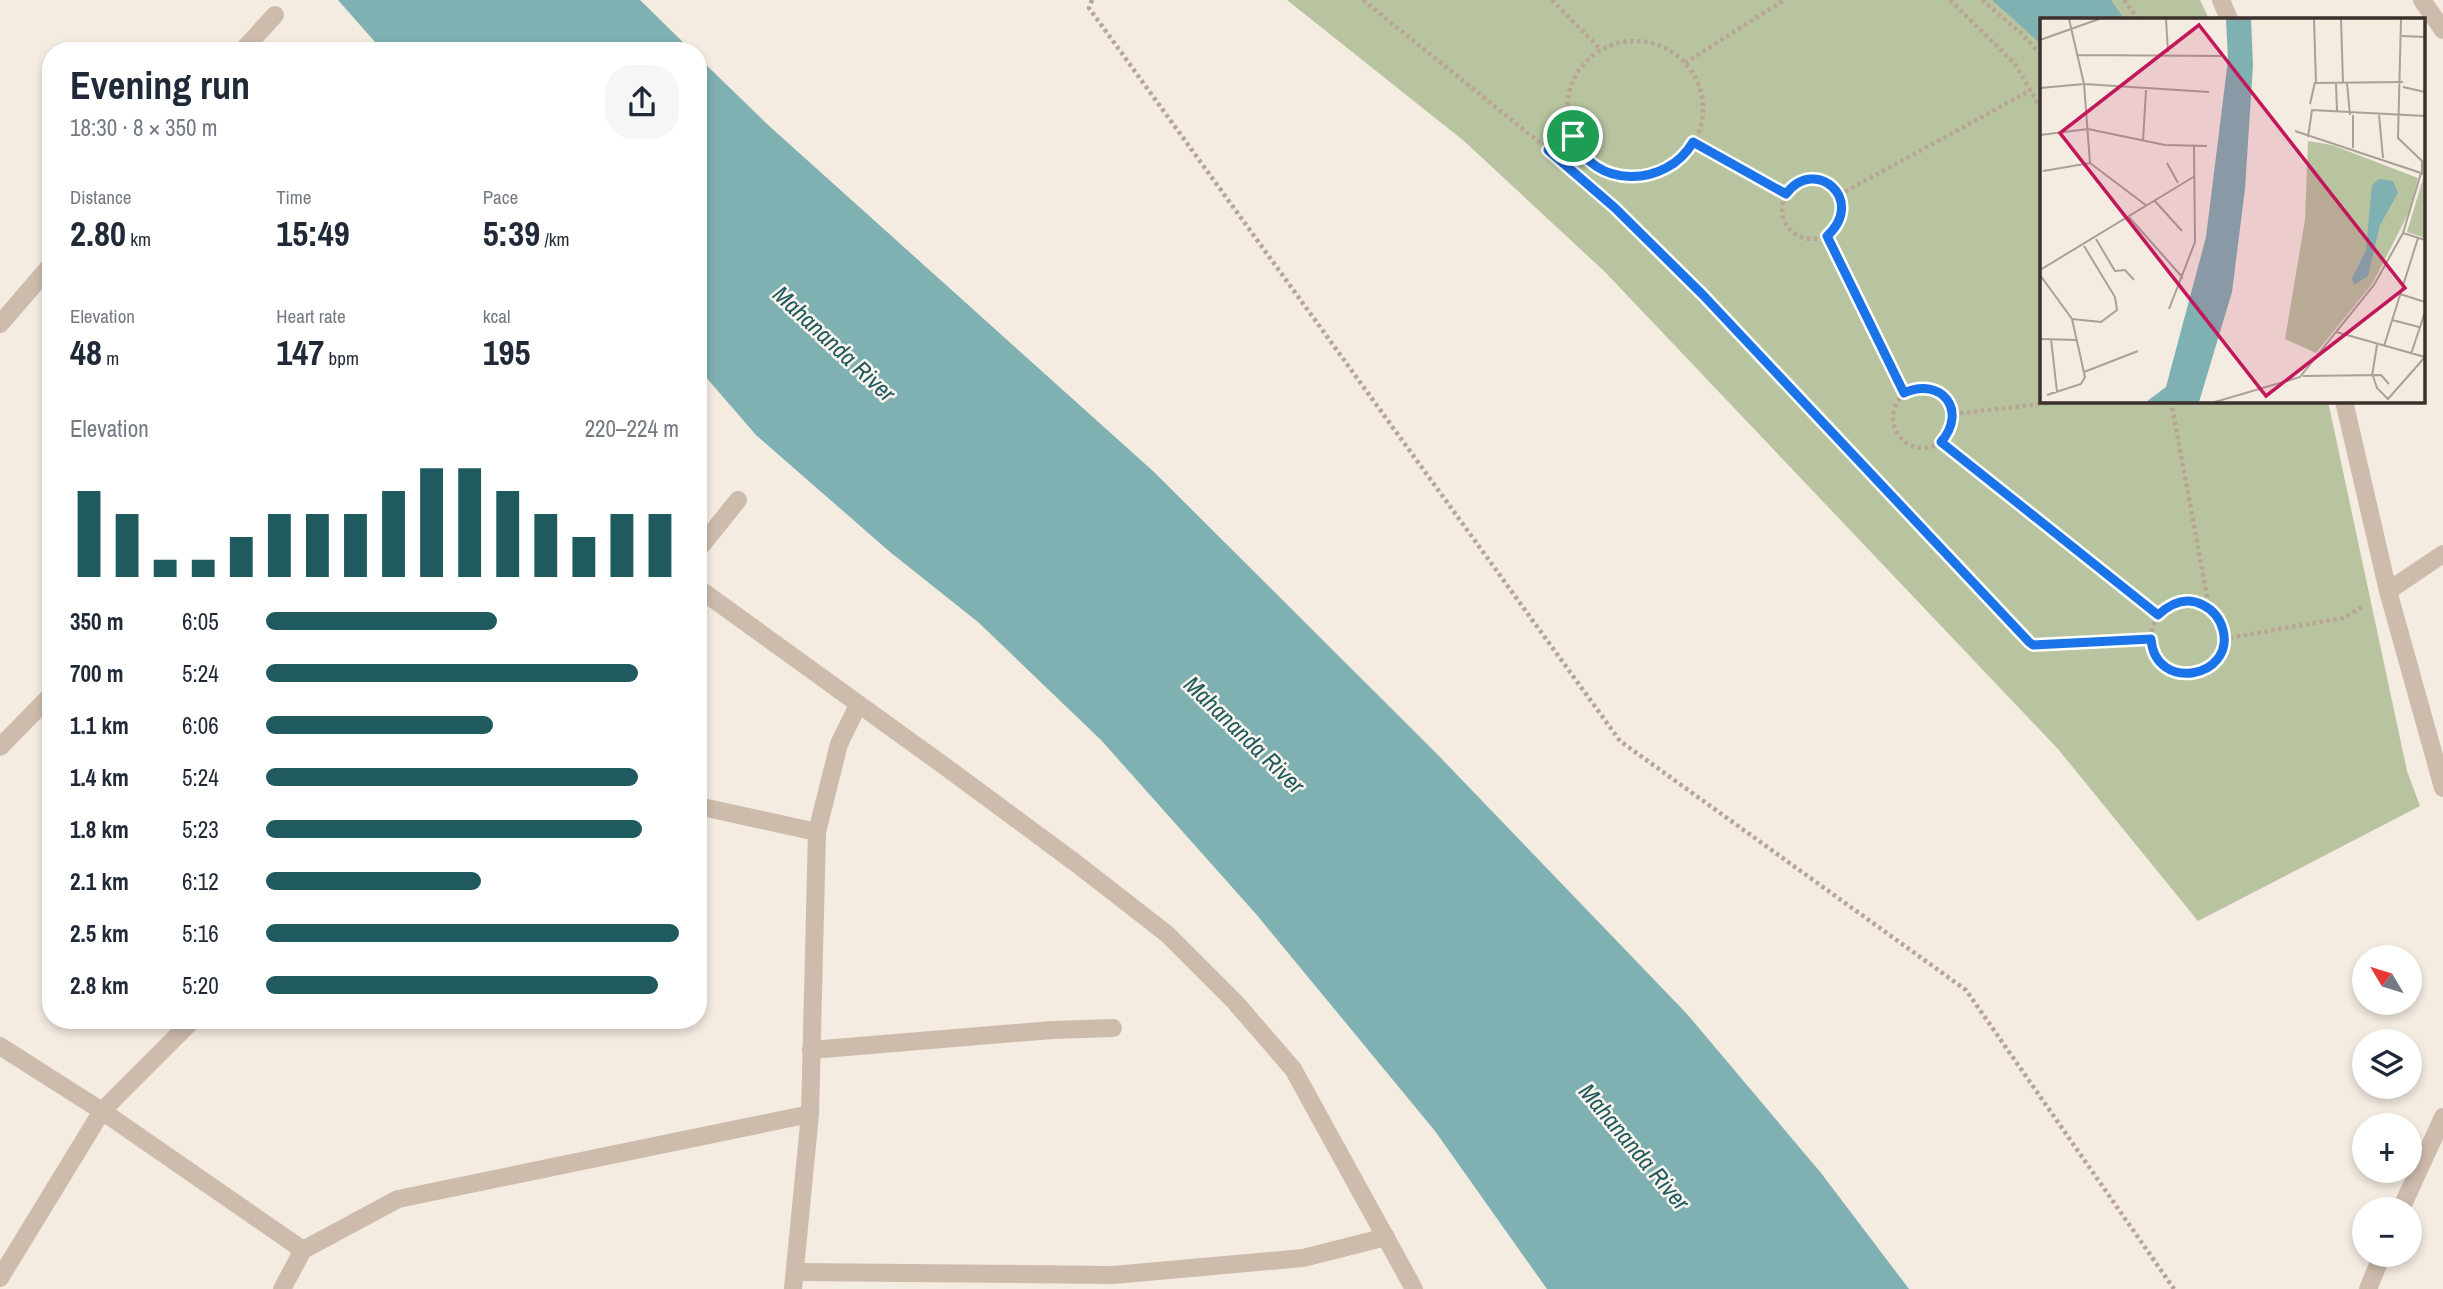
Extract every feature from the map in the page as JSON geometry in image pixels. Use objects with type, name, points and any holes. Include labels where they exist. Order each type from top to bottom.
[{"type":"street","points":[[2221,0],[2229,18]]},
{"type":"street","points":[[2422,0],[2443,30]]},
{"type":"street","points":[[250,42],[275,15]]},
{"type":"street","points":[[0,324],[7,300],[42,272]]},
{"type":"street","points":[[2344,402],[2388,591],[2443,788]]},
{"type":"street","points":[[707,539],[738,500]]},
{"type":"street","points":[[2388,591],[2443,554]]},
{"type":"street","points":[[707,595],[1077,864],[1167,934],[1235,1002],[1293,1069],[1415,1289]]},
{"type":"street","points":[[0,747],[42,704]]},
{"type":"street","points":[[858,705],[839,744],[817,832],[810,1114],[794,1280],[1113,1275],[1303,1258],[1386,1237]]},
{"type":"street","points":[[707,808],[817,832]]},
{"type":"street","points":[[811,1050],[1052,1030],[1113,1028]]},
{"type":"street","points":[[0,1279],[102,1111],[184,1029]]},
{"type":"street","points":[[0,1046],[102,1111],[303,1250]]},
{"type":"street","points":[[282,1289],[303,1250],[398,1199],[810,1114]]},
{"type":"street","points":[[2406,1197],[2443,1117]]},
{"type":"street","points":[[2368,1289],[2377,1267]]},
{"type":"path","points":[[1091,0],[1088,8],[1620,741],[1966,990],[2174,1289]]},
{"type":"path","points":[[1363,0],[1615,208],[1703,295],[2029,642],[2033,645],[2151,639]]},
{"type":"path","points":[[1552,0],[1601,50]]},
{"type":"path","points":[[1685,63],[1784,0]]},
{"type":"path","points":[[1950,0],[2015,64],[2040,107]]},
{"type":"path","points":[[1982,0],[2040,54]]},
{"type":"path","points":[[2124,0],[2137,18]]},
{"type":"path","points":[[1633,41],[1652,43],[1670,51],[1685,63],[1696,79],[1702,97],[1702,117],[1693,142],[1673,166],[1655,174],[1636,177],[1617,175],[1599,167],[1584,155],[1567,121],[1567,101],[1572,82],[1582,66],[1601,50],[1614,44],[1633,41]]},
{"type":"path","points":[[1839,195],[2032,90]]},
{"type":"path","points":[[1548,150],[1573,136]]},
{"type":"path","points":[[1693,142],[1786,194]]},
{"type":"path","points":[[1811,178],[1825,181],[1839,195],[1843,215],[1837,227],[1827,236],[1814,240],[1800,237],[1790,229],[1783,216],[1782,203],[1786,194],[1798,182],[1811,178]]},
{"type":"path","points":[[1827,236],[1904,393]]},
{"type":"path","points":[[1916,388],[1931,388],[1942,394],[1951,405],[1953,414],[1949,432],[1941,442],[1915,448],[1903,441],[1894,430],[1892,417],[1895,404],[1904,393],[1916,388]]},
{"type":"path","points":[[1953,414],[2057,402]]},
{"type":"path","points":[[2171,402],[2210,608]]},
{"type":"path","points":[[1941,442],[2158,615]]},
{"type":"path","points":[[2182,601],[2197,602],[2210,608],[2219,619],[2224,633],[2223,647],[2217,660],[2205,670],[2192,674],[2178,673],[2164,667],[2155,656],[2151,639],[2152,628],[2158,615],[2169,606],[2182,601]]},
{"type":"path","points":[[2223,639],[2343,618]]},
{"type":"green space","points":[[1287,0],[2200,0],[2209,18],[2040,18],[2040,402],[2328,402],[2407,771],[2420,806],[2198,921],[2058,749],[1605,272],[1464,141]]},
{"type":"water","points":[[338,0],[640,0],[683,42],[375,42]]},
{"type":"water","points":[[1992,0],[2111,0],[2123,18],[2040,18],[2040,43]]},
{"type":"water","name":"Mahananda River","points":[[707,66],[767,124],[1154,472],[1436,753],[1687,1014],[1821,1173],[1909,1289],[1547,1289],[1435,1131],[1256,914],[1101,740],[978,622],[890,552],[756,435],[707,378]]},
{"type":"route","points":[[1573,136],[1584,155],[1599,167],[1617,175],[1636,177],[1655,174],[1673,166],[1693,142],[1786,194],[1798,182],[1811,178],[1825,181],[1835,189],[1842,201],[1843,215],[1837,227],[1827,236],[1904,393],[1916,388],[1931,388],[1942,394],[1951,405],[1953,419],[1949,432],[1941,442],[2158,615],[2169,606],[2182,601],[2197,602],[2210,608],[2219,619],[2224,633],[2223,647],[2217,660],[2205,670],[2192,674],[2178,673],[2164,667],[2155,656],[2151,639],[2033,645],[2029,642],[1703,295],[1615,208],[1548,150],[1573,136]]}]
